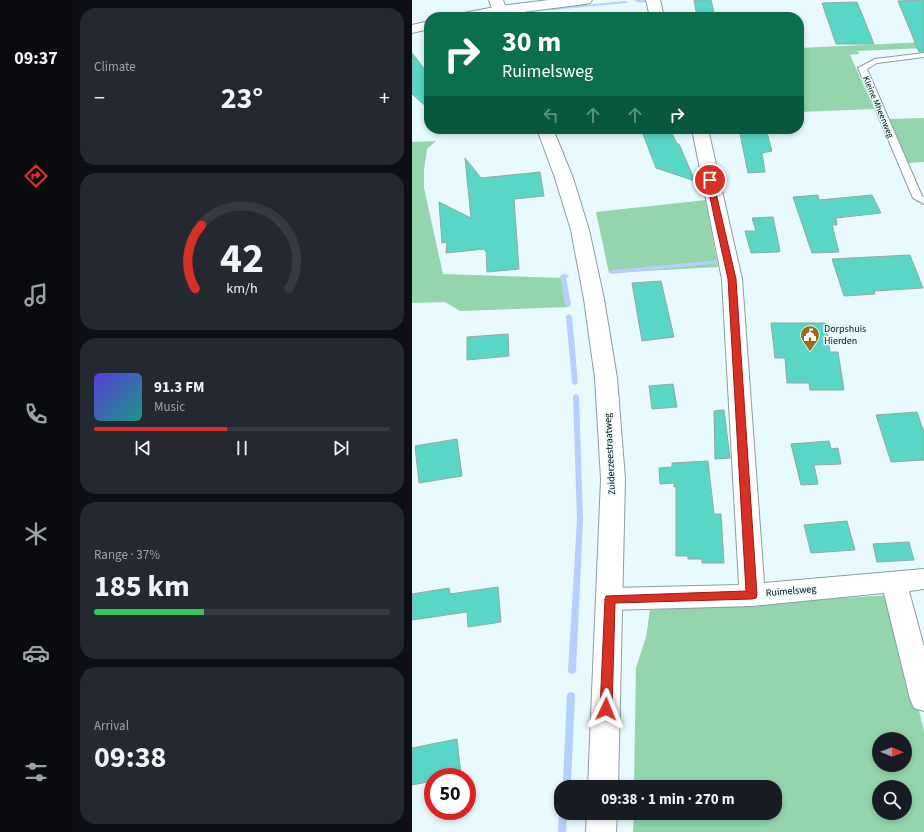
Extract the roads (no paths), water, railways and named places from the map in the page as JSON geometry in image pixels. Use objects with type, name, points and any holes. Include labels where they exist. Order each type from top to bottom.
[{"type":"street","points":[[486,12],[499,9],[585,0]]},
{"type":"street","points":[[653,0],[656,12]]},
{"type":"street","name":"Zuiderzeestraatweg","points":[[547,134],[564,178],[580,230],[594,299],[606,378],[613,479],[603,780]]},
{"type":"street","points":[[701,134],[732,279],[752,595]]},
{"type":"street","name":"Ruimelsweg","points":[[610,599],[752,595],[924,579]]},
{"type":"street","points":[[894,582],[924,699]]},
{"type":"street","points":[[601,832],[602,820]]},
{"type":"lane","name":"Kleine Mheenweg","points":[[924,55],[875,61],[862,68],[918,198],[924,200]]},
{"type":"waterway","points":[[637,1],[646,1]]},
{"type":"waterway","points":[[551,9],[626,2]]},
{"type":"waterway","points":[[612,272],[720,262]]},
{"type":"waterway","points":[[566,276],[563,276],[568,305]]},
{"type":"waterway","points":[[569,316],[575,383]]},
{"type":"waterway","points":[[572,671],[580,520],[576,396]]},
{"type":"waterway","points":[[567,780],[571,695]]},
{"type":"waterway","points":[[562,832],[563,820]]},
{"type":"place","name":"Dorpshuis Hierden","points":[[810,352]]}]
